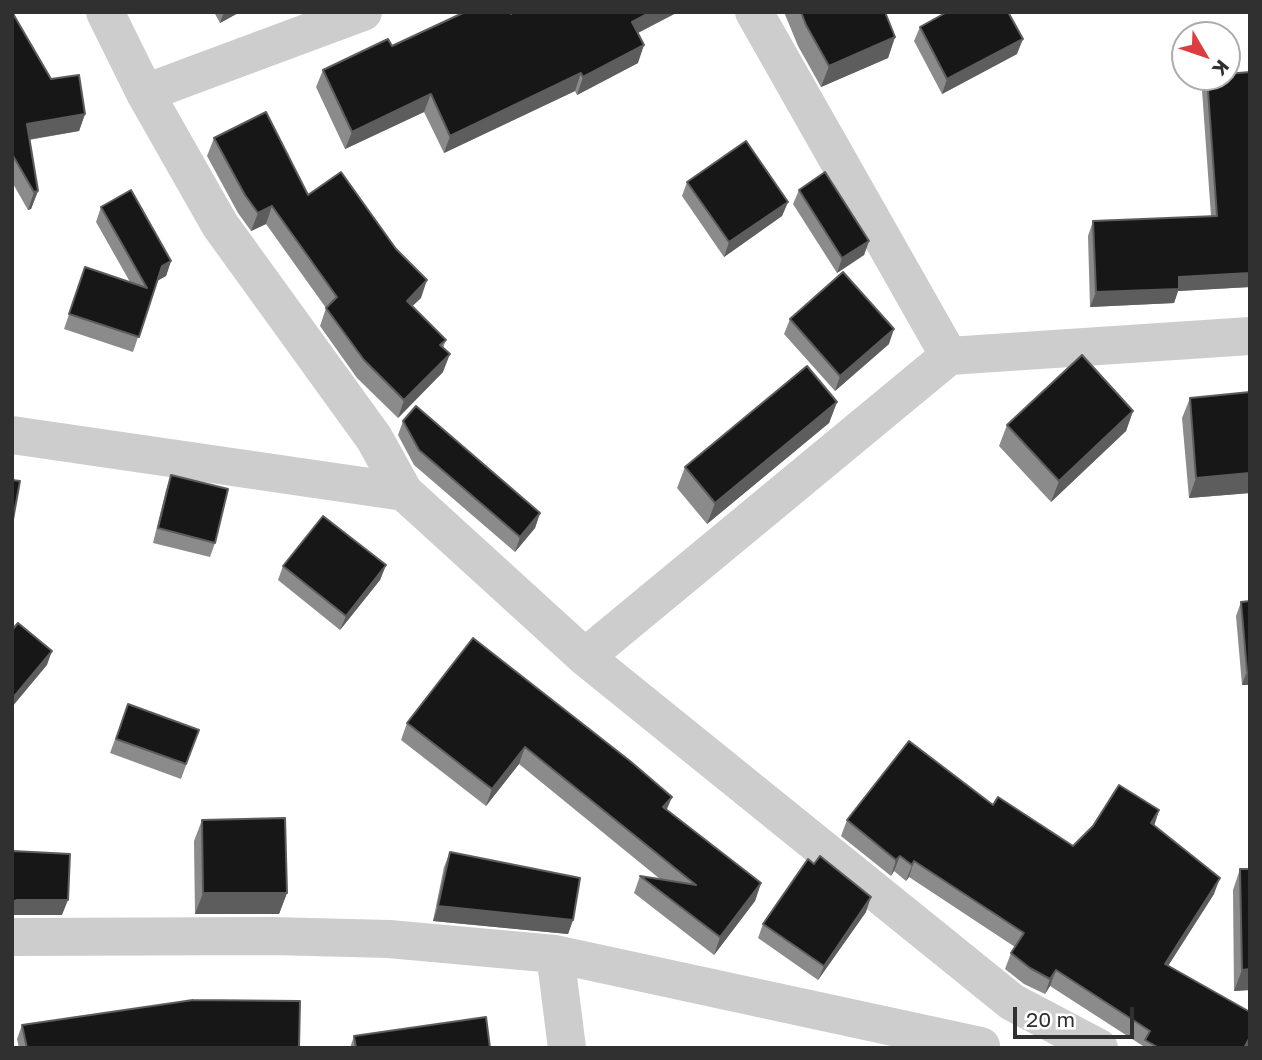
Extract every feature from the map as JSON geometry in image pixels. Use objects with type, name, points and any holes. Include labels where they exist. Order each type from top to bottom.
[{"type":"street","points":[[105,12],[145,93],[220,225],[374,438],[404,492],[585,657],[1012,1002],[1098,1048]]},
{"type":"street","points":[[145,93],[363,12]]},
{"type":"street","points":[[754,12],[949,356]]},
{"type":"street","points":[[585,657],[949,356],[1250,336]]},
{"type":"street","points":[[12,435],[404,492]]},
{"type":"street","points":[[12,937],[272,936],[389,939],[555,954],[981,1047],[1012,1002]]},
{"type":"street","points":[[555,954],[567,1048]]},
{"type":"building","points":[[12,12],[51,79],[79,75],[85,114],[27,124],[38,191],[34,192],[12,154]]},
{"type":"building","points":[[465,12],[651,12],[632,22],[644,45],[583,77],[581,73],[450,136],[431,94],[352,132],[323,70],[388,39],[392,46]]},
{"type":"building","points":[[801,12],[885,12],[895,37],[829,66]]},
{"type":"building","points":[[947,12],[1008,12],[1023,39],[947,79],[920,27]]},
{"type":"building","points":[[1250,72],[1250,273],[1179,277],[1179,289],[1096,292],[1093,221],[1217,216],[1208,91],[1241,91],[1241,73]]},
{"type":"building","points":[[266,112],[308,195],[341,172],[396,249],[427,280],[407,301],[446,340],[440,345],[450,354],[404,400],[364,360],[326,308],[337,297],[272,206],[258,213],[245,195],[214,138]]},
{"type":"building","points":[[746,141],[788,202],[729,242],[687,182]]},
{"type":"building","points":[[825,172],[869,241],[842,258],[799,190]]},
{"type":"building","points":[[131,190],[171,261],[162,266],[139,337],[69,314],[85,267],[147,288],[101,207]]},
{"type":"building","points":[[843,272],[894,329],[840,376],[790,319]]},
{"type":"building","points":[[1082,355],[1133,411],[1059,481],[1007,425]]},
{"type":"building","points":[[807,366],[837,402],[715,503],[685,467]]},
{"type":"building","points":[[1250,392],[1250,473],[1196,478],[1190,398]]},
{"type":"building","points":[[416,406],[540,513],[520,537],[419,450],[403,421]]},
{"type":"building","points":[[171,475],[228,489],[215,543],[158,528]]},
{"type":"building","points":[[12,480],[20,481],[12,525]]},
{"type":"building","points":[[323,516],[386,565],[346,616],[283,566]]},
{"type":"building","points":[[1250,601],[1250,671],[1247,671],[1241,602]]},
{"type":"building","points":[[18,623],[52,651],[12,699],[12,630]]},
{"type":"building","points":[[473,638],[630,761],[672,797],[663,807],[761,883],[720,937],[640,876],[696,885],[525,747],[492,789],[407,723]]},
{"type":"building","points":[[128,704],[199,730],[186,764],[116,739]]},
{"type":"building","points":[[909,741],[993,805],[998,797],[1073,846],[1093,826],[1119,785],[1159,810],[1151,823],[1220,878],[1165,964],[1250,1012],[1250,1037],[1244,1048],[1159,1048],[1145,1040],[1150,1031],[1056,970],[1050,979],[1011,953],[1024,933],[914,861],[912,865],[900,856],[896,860],[847,820]]},
{"type":"building","points":[[285,818],[287,893],[203,893],[202,820]]},
{"type":"building","points":[[13,851],[70,854],[68,900],[12,902]]},
{"type":"building","points":[[450,852],[580,878],[573,920],[438,906]]},
{"type":"building","points":[[820,856],[871,897],[824,966],[763,924],[808,859],[814,864]]},
{"type":"building","points":[[1240,869],[1250,869],[1250,969],[1242,970]]},
{"type":"building","points":[[193,1000],[300,1001],[299,1048],[27,1048],[22,1025]]},
{"type":"building","points":[[486,1017],[490,1048],[356,1048],[354,1036]]}]
